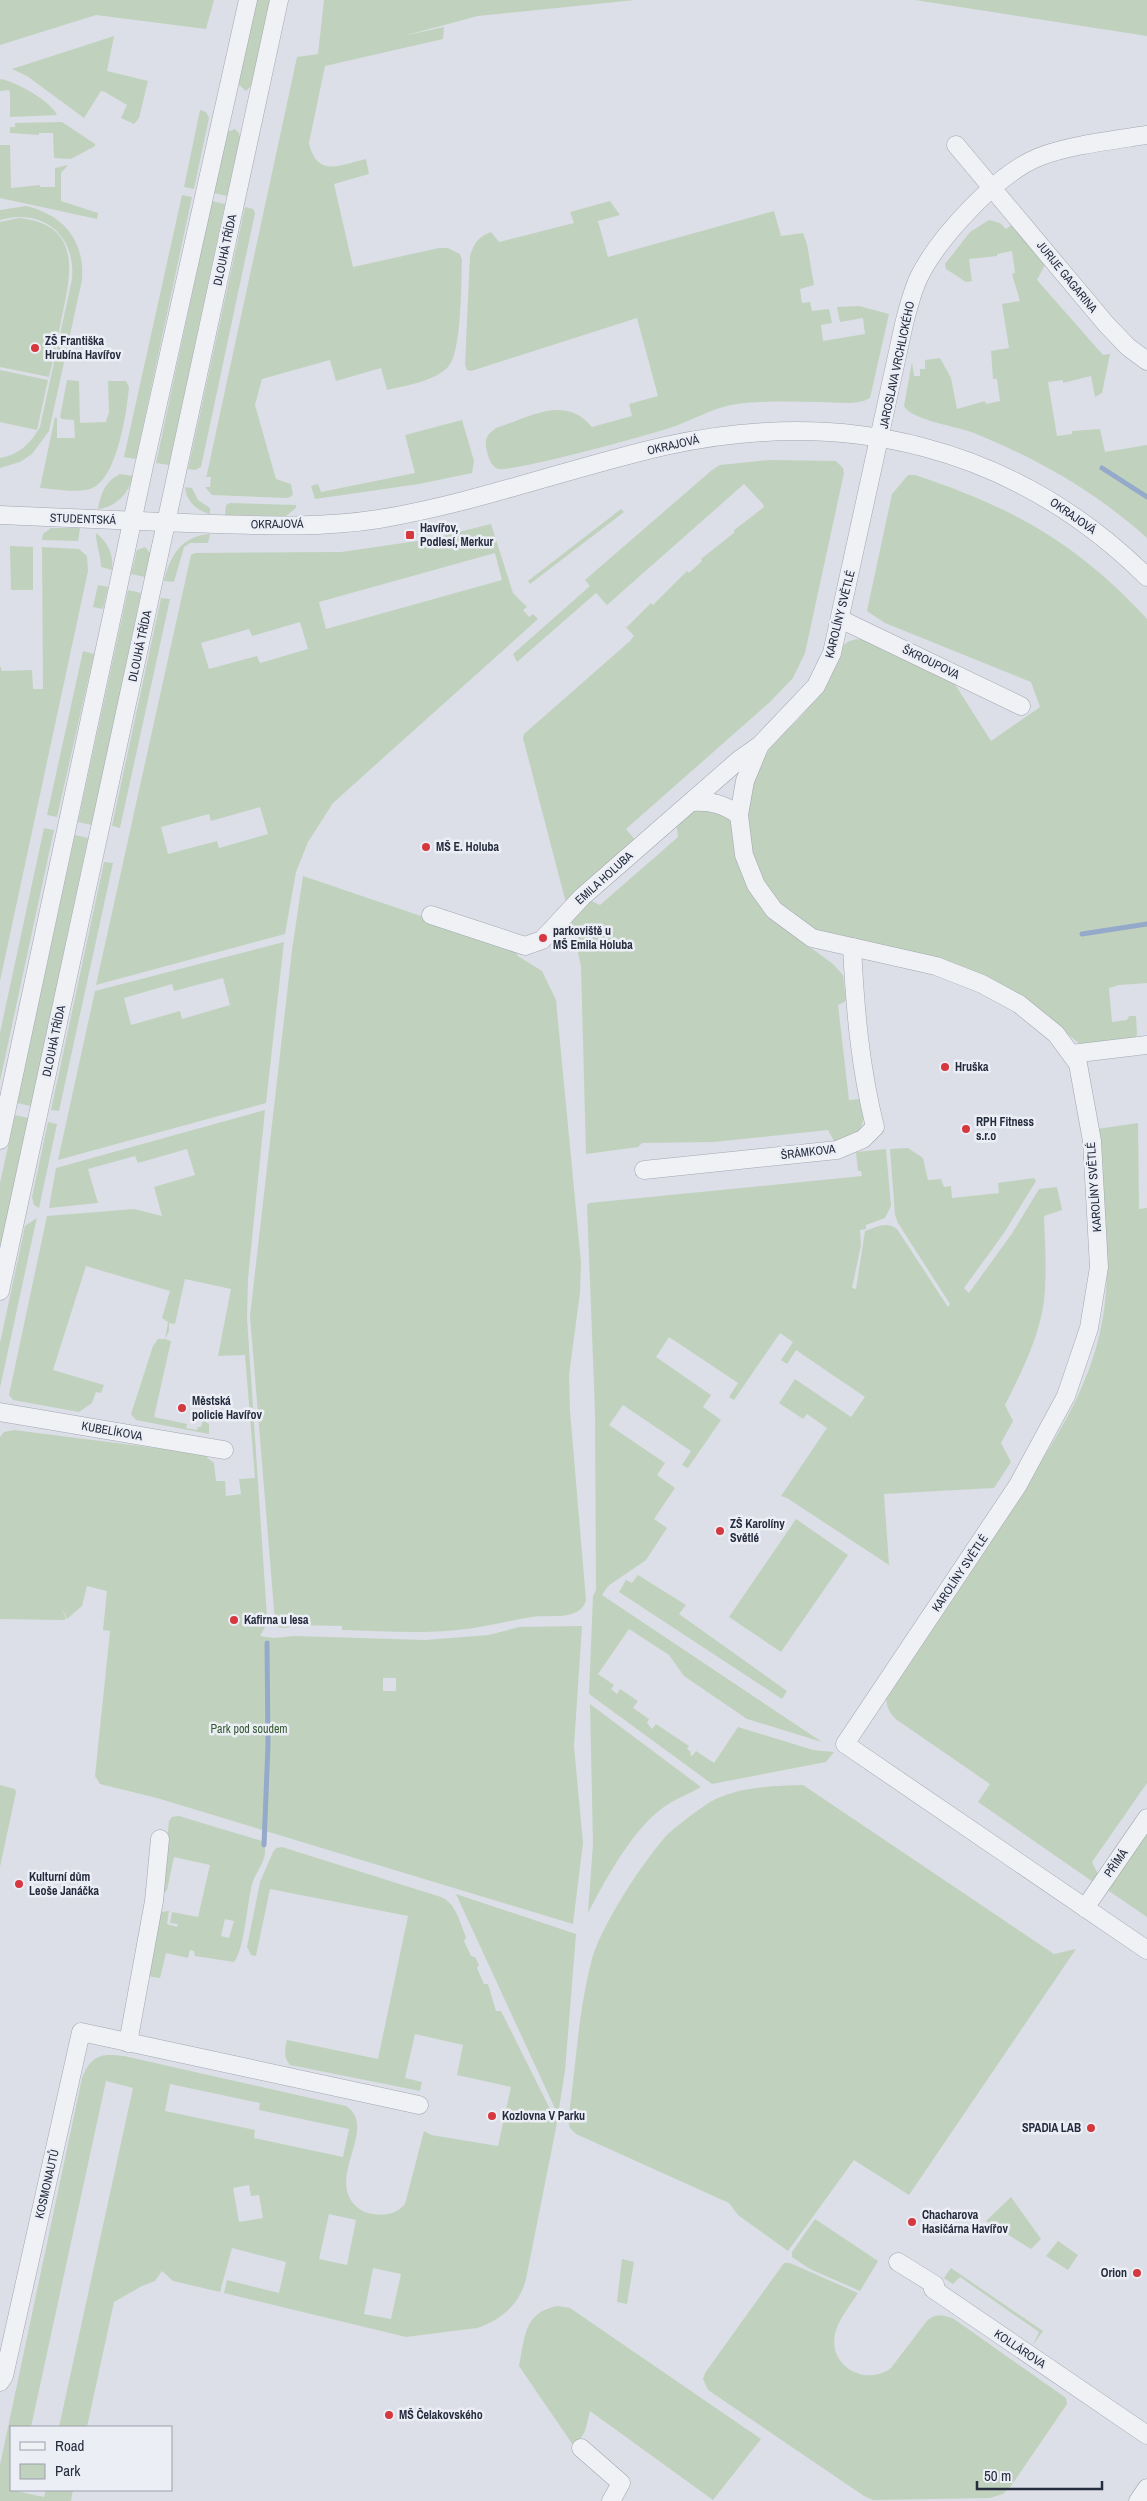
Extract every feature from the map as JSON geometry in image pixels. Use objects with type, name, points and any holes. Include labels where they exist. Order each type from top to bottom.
[{"type":"street","points":[[0,1140],[133,521],[248,0]]},
{"type":"street","name":"DLOUHÁ TŘÍDA","points":[[0,1291],[279,0]]},
{"type":"street","name":"JAROSLAVA VRCHLICKÉHO","points":[[881,437],[904,324],[919,278],[944,239],[993,188],[1027,163],[1048,154],[1147,135]]},
{"type":"street","name":"JURIJE GAGARINA","points":[[956,145],[1106,324],[1132,350],[1147,361]]},
{"type":"street","name":"OKRAJOVÁ","points":[[166,522],[294,525],[376,519],[451,504],[662,447],[764,430],[817,430],[881,437],[959,457],[1043,494],[1114,544],[1147,577]]},
{"type":"street","name":"KAROLÍNY SVĚTLÉ","points":[[881,437],[832,653],[816,686],[760,744],[745,781],[739,814],[744,855],[756,885],[774,910],[812,938],[936,966],[982,984],[1019,1004],[1056,1034],[1078,1064],[1092,1141],[1099,1268],[1089,1328],[1066,1396],[1018,1485],[845,1744],[1147,1950]]},
{"type":"street","name":"STUDENTSKÁ","points":[[0,515],[166,522]]},
{"type":"street","name":"ŠKROUPOVA","points":[[840,619],[1021,706]]},
{"type":"street","name":"EMILA HOLUBA","points":[[431,915],[525,946],[542,940],[582,897],[760,744]]},
{"type":"street","points":[[693,802],[709,801],[725,805],[739,814]]},
{"type":"street","name":"ŠRÁMKOVA","points":[[644,1170],[837,1150],[863,1139],[875,1127],[869,1103],[855,998],[852,947]]},
{"type":"street","points":[[1071,1054],[1147,1045]]},
{"type":"street","name":"KUBELÍKOVA","points":[[0,1412],[224,1450]]},
{"type":"street","name":"PŘÍMÁ","points":[[1085,1908],[1147,1818]]},
{"type":"street","points":[[128,2043],[154,1901],[160,1839]]},
{"type":"street","name":"KOSMONAUTŮ","points":[[0,2382],[4,2376],[82,2032],[419,2106]]},
{"type":"street","name":"KOLLÁROVA","points":[[898,2262],[935,2285],[933,2289],[1147,2435]]},
{"type":"street","points":[[581,2448],[620,2483],[611,2501]]},
{"type":"street","points":[[1138,2501],[1147,2488]]},
{"type":"green space","points":[[0,0],[214,0],[206,29],[96,15],[0,45]]},
{"type":"green space","points":[[257,0],[271,0],[251,86],[246,91],[238,84]]},
{"type":"green space","points":[[324,0],[635,0],[478,16],[403,36],[444,27],[443,39],[325,66],[309,143],[313,154],[324,165],[331,166],[339,166],[366,159],[369,174],[334,184],[353,267],[439,248],[448,248],[460,254],[462,260],[461,300],[453,360],[448,367],[435,376],[387,390],[381,368],[336,381],[330,360],[262,379],[255,405],[276,479],[291,484],[293,495],[288,498],[212,495],[205,487],[210,487],[211,477],[206,477],[297,57],[318,54]]},
{"type":"green space","points":[[915,0],[1147,0],[1147,36]]},
{"type":"green space","points":[[114,36],[107,71],[148,81],[139,118],[134,124],[121,118],[127,105],[105,92],[101,91],[84,118],[27,76],[12,69]]},
{"type":"green space","points":[[0,79],[32,92],[48,104],[57,115],[10,117],[10,93],[9,90],[0,91]]},
{"type":"green space","points":[[200,110],[206,112],[209,118],[194,189],[184,187]]},
{"type":"green space","points":[[62,122],[95,144],[95,146],[71,159],[54,158],[53,133],[39,133],[39,135],[10,133],[10,127],[15,127],[15,123]]},
{"type":"green space","points":[[235,129],[239,133],[240,138],[227,196],[214,193],[227,132]]},
{"type":"green space","points":[[0,145],[10,145],[11,188],[40,185],[40,187],[55,187],[55,168],[68,165],[61,173],[61,201],[98,213],[97,219],[0,198]]},
{"type":"green space","points":[[182,195],[192,197],[136,459],[124,457]]},
{"type":"green space","points":[[212,201],[225,204],[169,465],[156,463]]},
{"type":"green space","points":[[610,201],[620,215],[598,221],[608,257],[774,211],[781,236],[803,233],[807,244],[814,285],[800,289],[802,303],[810,302],[812,311],[829,309],[832,323],[821,325],[823,341],[865,334],[863,318],[840,322],[837,307],[859,306],[889,314],[870,398],[853,403],[753,402],[731,405],[678,425],[616,443],[508,469],[498,469],[495,467],[487,453],[486,440],[496,428],[534,414],[559,410],[582,417],[592,427],[632,416],[629,404],[658,396],[637,318],[471,371],[467,370],[465,365],[470,256],[477,241],[491,232],[499,242],[574,223],[570,212]]},
{"type":"green space","points":[[26,206],[51,216],[69,232],[76,242],[80,253],[82,280],[49,431],[32,454],[20,462],[0,468],[0,458],[19,451],[33,438],[40,427],[72,279],[72,263],[68,249],[62,237],[53,228],[30,218],[15,217],[0,220],[0,210]]},
{"type":"green space","points":[[245,207],[253,209],[255,213],[201,467],[195,470],[188,469]]},
{"type":"green space","points":[[19,218],[39,222],[53,230],[62,240],[68,253],[69,267],[66,299],[49,377],[0,367],[0,222]]},
{"type":"green space","points":[[989,220],[1000,223],[1006,229],[1013,224],[1045,265],[1037,280],[1103,355],[1110,354],[1102,393],[1095,397],[1091,376],[1063,383],[1063,380],[1048,382],[1057,436],[1072,434],[1072,431],[1100,429],[1105,452],[1147,445],[1147,538],[1128,521],[1087,491],[1021,454],[966,430],[916,416],[904,406],[912,362],[914,376],[920,376],[920,369],[925,369],[925,360],[940,358],[951,378],[957,409],[985,401],[986,404],[1000,401],[997,379],[993,379],[991,351],[1009,348],[1002,304],[1020,301],[1012,274],[1015,273],[1012,251],[997,254],[997,256],[969,259],[972,281],[966,282],[946,269],[945,264],[970,232]]},
{"type":"green space","points":[[0,370],[48,380],[37,430],[0,422]]},
{"type":"green space","points":[[67,380],[79,381],[80,423],[106,422],[109,412],[108,381],[126,381],[129,387],[123,428],[114,460],[99,483],[90,489],[72,491],[40,488],[55,417],[57,418],[57,438],[75,438],[74,420],[62,419],[60,417]]},
{"type":"green space","points":[[462,420],[474,461],[472,473],[419,484],[315,499],[311,486],[318,484],[321,492],[415,473],[405,435]]},
{"type":"green space","points":[[770,460],[836,461],[843,468],[844,473],[805,653],[793,678],[770,702],[626,829],[636,841],[566,903],[523,738],[524,734],[630,641],[634,636],[625,626],[627,627],[651,603],[653,605],[687,571],[689,573],[702,561],[701,559],[764,507],[763,504],[744,484],[607,605],[596,593],[517,662],[513,654],[590,586],[585,580],[712,470],[720,465]]},
{"type":"green space","points":[[120,474],[133,476],[125,493],[116,502],[105,508],[98,509],[104,488]]},
{"type":"green space","points":[[908,475],[915,475],[982,500],[1041,530],[1095,569],[1147,619],[1147,983],[1119,985],[1109,988],[1112,1022],[1127,1020],[1129,1016],[1136,1016],[1137,1034],[1133,1044],[1094,1048],[1080,1044],[1029,1004],[814,930],[786,911],[772,895],[754,858],[749,839],[748,819],[755,779],[763,760],[776,741],[815,699],[841,648],[849,641],[866,640],[951,678],[991,741],[1040,707],[1031,682],[885,623],[867,611],[892,494]]},
{"type":"green space","points":[[185,487],[192,488],[198,500],[210,508],[210,514],[193,505]]},
{"type":"green space","points":[[230,503],[296,505],[296,508],[286,516],[225,515],[226,505]]},
{"type":"green space","points":[[621,509],[624,512],[530,584],[528,581]]},
{"type":"green space","points":[[491,524],[513,593],[527,607],[523,610],[529,617],[533,614],[538,619],[333,803],[308,842],[296,872],[285,934],[96,985],[191,555],[195,553],[341,552],[431,539]],"holes":[[[495,553],[502,580],[326,629],[319,602]],[[300,622],[308,649],[260,663],[257,656],[209,669],[201,643],[249,629],[252,636]],[[260,807],[268,834],[219,848],[217,841],[168,854],[161,827],[209,814],[211,821]]]},
{"type":"green space","points":[[51,528],[80,528],[78,541],[42,540],[43,534]]},
{"type":"green space","points":[[96,533],[104,540],[109,549],[112,559],[112,570],[101,567]]},
{"type":"green space","points":[[210,534],[208,543],[190,543],[184,547],[174,582],[164,581],[170,563],[178,549],[191,539]]},
{"type":"green space","points":[[10,546],[33,547],[33,590],[11,590]]},
{"type":"green space","points":[[42,547],[79,549],[87,556],[88,571],[0,981],[0,666],[2,671],[32,670],[33,689],[43,689]]},
{"type":"green space","points":[[145,547],[150,553],[145,577],[131,574],[137,550]]},
{"type":"green space","points":[[98,585],[108,587],[103,609],[93,607]]},
{"type":"green space","points":[[128,590],[141,593],[92,825],[78,822]]},
{"type":"green space","points":[[161,598],[170,599],[120,828],[112,826]]},
{"type":"green space","points":[[83,651],[94,654],[57,817],[47,815]]},
{"type":"green space","points":[[710,808],[728,818],[731,822],[777,923],[833,964],[843,975],[846,1001],[838,1005],[849,1100],[861,1099],[863,1123],[857,1132],[836,1145],[828,1130],[714,1142],[642,1143],[638,1147],[586,1154],[581,966],[570,916],[585,898],[600,905],[678,837],[676,820],[687,811]]},
{"type":"green space","points":[[44,828],[54,830],[0,1081],[0,1033]]},
{"type":"green space","points":[[75,835],[88,838],[31,1106],[17,1103]]},
{"type":"green space","points":[[104,862],[113,863],[59,1111],[51,1110]]},
{"type":"green space","points":[[303,876],[512,947],[518,956],[542,971],[556,1000],[581,1262],[580,1293],[569,1375],[570,1411],[586,1600],[583,1607],[577,1612],[563,1616],[539,1616],[466,1629],[428,1632],[342,1630],[342,1626],[293,1625],[284,1628],[277,1627],[275,1622],[250,1316],[292,950]]},
{"type":"green space","points":[[284,942],[266,1103],[58,1160],[95,991]],"holes":[[[223,978],[230,1005],[182,1019],[180,1011],[131,1025],[124,998],[172,984],[174,991]]]},
{"type":"green space","name":"Park pod soudem","points":[[265,1110],[248,1279],[247,1318],[267,1617],[265,1627],[260,1636],[274,1638],[295,1636],[425,1640],[489,1635],[519,1627],[582,1626],[574,1746],[583,1843],[573,1924],[157,1798],[100,1784],[95,1776],[110,1631],[103,1630],[107,1591],[87,1586],[82,1606],[67,1619],[62,1608],[66,1619],[64,1620],[0,1619],[0,1437],[4,1432],[14,1430],[203,1454],[214,1463],[216,1481],[225,1481],[226,1496],[241,1494],[239,1479],[255,1478],[245,1355],[218,1356],[231,1289],[185,1279],[175,1324],[169,1323],[169,1331],[165,1339],[168,1322],[162,1318],[170,1291],[86,1266],[53,1370],[104,1385],[101,1393],[96,1392],[92,1403],[79,1412],[13,1400],[9,1395],[47,1216],[134,1209],[162,1216],[154,1187],[195,1175],[187,1149],[138,1163],[135,1156],[88,1169],[98,1203],[49,1208],[56,1168]],"holes":[[[383,1678],[396,1678],[396,1691],[383,1691]]]},
{"type":"green space","points":[[15,1115],[28,1118],[0,1249],[0,1183]]},
{"type":"green space","points":[[48,1122],[57,1124],[39,1208],[34,1205],[32,1197]]},
{"type":"green space","points":[[1138,1123],[1139,1209],[1147,1208],[1147,1783],[1092,1862],[1100,1878],[1096,1884],[978,1802],[990,1784],[893,1717],[888,1709],[887,1696],[889,1687],[1044,1457],[1073,1405],[1085,1378],[1095,1351],[1102,1322],[1107,1274],[1106,1226],[1097,1129]]},
{"type":"green space","points":[[908,1148],[923,1158],[928,1180],[941,1179],[944,1187],[951,1186],[952,1198],[999,1193],[998,1183],[1034,1178],[1036,1181],[1004,1233],[964,1288],[969,1293],[1013,1232],[1039,1189],[1057,1187],[1062,1210],[1044,1216],[1046,1258],[1042,1315],[1029,1355],[1005,1405],[1013,1421],[1001,1443],[1011,1462],[994,1488],[884,1494],[889,1565],[787,1498],[781,1496],[827,1428],[807,1414],[803,1419],[779,1403],[795,1379],[851,1417],[865,1397],[796,1350],[787,1364],[781,1360],[793,1342],[780,1333],[734,1400],[729,1397],[738,1383],[669,1337],[656,1357],[711,1395],[703,1407],[721,1420],[688,1468],[682,1465],[691,1451],[623,1405],[609,1425],[665,1463],[657,1475],[675,1488],[654,1519],[667,1528],[646,1560],[608,1586],[602,1595],[822,1742],[747,1719],[684,1676],[669,1655],[629,1629],[598,1674],[614,1685],[611,1689],[617,1694],[620,1689],[638,1701],[633,1708],[649,1719],[647,1723],[652,1729],[656,1724],[689,1746],[687,1749],[691,1752],[692,1756],[696,1751],[714,1763],[738,1727],[813,1750],[834,1752],[826,1762],[712,1784],[589,1694],[593,1596],[596,1590],[595,1411],[587,1205],[589,1203],[862,1176],[861,1171],[858,1171],[856,1152],[886,1149],[891,1206],[885,1218],[866,1225],[866,1229],[860,1230],[861,1245],[852,1288],[856,1289],[865,1231],[889,1225],[897,1229],[948,1307],[950,1304],[898,1223],[895,1215],[890,1149]]},
{"type":"green space","points":[[37,1218],[0,1388],[0,1343],[25,1226]]},
{"type":"green space","points":[[158,1339],[171,1341],[154,1417],[187,1424],[186,1428],[197,1430],[198,1427],[201,1427],[203,1420],[209,1424],[209,1434],[136,1420],[131,1414],[153,1346]]},
{"type":"green space","points":[[796,1519],[848,1555],[781,1652],[729,1617]]},
{"type":"green space","points":[[638,1575],[686,1605],[679,1614],[787,1691],[782,1699],[619,1592],[626,1580],[632,1583]]},
{"type":"green space","points":[[590,1704],[701,1787],[670,1803],[645,1824],[623,1852],[588,1913],[593,1844]]},
{"type":"green space","points":[[0,1785],[15,1789],[16,1792],[0,1867]]},
{"type":"green space","points":[[803,1785],[1054,1954],[1076,1949],[909,2195],[854,2160],[788,2251],[738,2215],[729,2203],[576,2134],[570,2128],[568,2121],[580,2019],[592,1959],[604,1930],[623,1895],[646,1862],[670,1832],[713,1800],[749,1789]]},
{"type":"green space","points":[[179,1816],[262,1841],[265,1851],[263,1861],[253,1881],[241,1947],[234,1962],[195,1956],[194,1951],[190,1950],[188,1958],[166,1953],[160,1978],[147,1976],[160,1912],[169,1911],[167,1924],[177,1927],[178,1924],[170,1923],[172,1912],[198,1917],[210,1865],[174,1857],[167,1890],[161,1895],[169,1821],[172,1817]],"holes":[[[225,1919],[234,1921],[229,1938],[221,1936]]]},
{"type":"green space","points":[[1147,1825],[1147,1917],[1106,1889]]},
{"type":"green space","points":[[282,1847],[441,1897],[454,1909],[466,1937],[464,1941],[471,1956],[475,1957],[479,1965],[477,1968],[484,1984],[488,1984],[496,2011],[501,2011],[557,2123],[523,2288],[508,2310],[486,2325],[477,2328],[406,2337],[224,2293],[227,2280],[279,2293],[286,2262],[232,2248],[220,2292],[173,2281],[162,2271],[155,2281],[114,2302],[87,2426],[59,2426],[133,2088],[106,2081],[31,2426],[10,2426],[10,2491],[44,2497],[46,2491],[73,2491],[71,2501],[0,2501],[0,2465],[82,2078],[85,2070],[93,2060],[109,2055],[124,2056],[346,2106],[355,2115],[357,2126],[346,2179],[347,2191],[355,2205],[362,2211],[370,2214],[391,2214],[405,2204],[424,2131],[431,2135],[498,2146],[511,2087],[457,2075],[463,2045],[415,2034],[405,2078],[422,2082],[420,2091],[290,2065],[285,2053],[287,2040],[378,2059],[408,1916],[270,1889],[256,1956],[251,1955],[247,1947],[260,1882],[276,1848]],"holes":[[[170,2084],[260,2103],[259,2110],[349,2129],[343,2157],[254,2138],[255,2130],[165,2111]],[[249,2185],[251,2196],[259,2195],[263,2218],[239,2222],[233,2188]],[[329,2214],[356,2220],[347,2265],[319,2259]],[[373,2268],[401,2274],[391,2319],[364,2314]]]},
{"type":"green space","points":[[456,1894],[576,1934],[565,2071],[558,2115]]},
{"type":"green space","points":[[1011,2197],[1041,2239],[1031,2249],[986,2221]]},
{"type":"green space","points":[[815,2219],[878,2261],[860,2291],[810,2269],[792,2257],[792,2252]]},
{"type":"green space","points":[[1058,2241],[1078,2255],[1068,2270],[1046,2256]]},
{"type":"green space","points":[[622,2259],[634,2262],[627,2304],[617,2302]]},
{"type":"green space","points":[[784,2263],[790,2263],[858,2293],[837,2328],[834,2345],[837,2355],[843,2364],[851,2370],[860,2374],[871,2375],[891,2368],[929,2319],[943,2316],[954,2319],[1066,2398],[1067,2404],[1011,2486],[1003,2494],[990,2498],[873,2500],[864,2496],[708,2390],[703,2379],[705,2373]]},
{"type":"green space","points":[[951,2268],[1043,2331],[1033,2345],[1039,2332],[960,2277],[953,2284],[944,2278]]},
{"type":"green space","points":[[558,2306],[570,2308],[761,2439],[713,2500],[590,2411],[585,2431],[575,2448],[519,2366],[525,2336],[532,2320],[547,2309]]},
{"type":"waterway","points":[[1102,468],[1147,497]]},
{"type":"waterway","points":[[1082,934],[1147,924]]},
{"type":"waterway","points":[[264,1845],[268,1745],[267,1643]]},
{"type":"place","name":"ZŠ Františka Hrubína Havířov","points":[[35,348]]},
{"type":"place","name":"Havířov, Podlesí, Merkur","points":[[410,535]]},
{"type":"place","name":"MŠ E. Holuba","points":[[426,847]]},
{"type":"place","name":"parkoviště u MŠ Emila Holuba","points":[[543,938]]},
{"type":"place","name":"Hruška","points":[[945,1067]]},
{"type":"place","name":"RPH Fitness s.r.o","points":[[966,1129]]},
{"type":"place","name":"Městská policie Havířov","points":[[182,1408]]},
{"type":"place","name":"ZŠ Karolíny Světlé","points":[[720,1531]]},
{"type":"place","name":"Kafirna u lesa","points":[[234,1620]]},
{"type":"place","name":"Kulturní dům Leoše Janáčka","points":[[19,1884]]},
{"type":"place","name":"Kozlovna V Parku","points":[[492,2116]]},
{"type":"place","name":"SPADIA LAB","points":[[1091,2128]]},
{"type":"place","name":"Chacharova Hasičárna Havířov","points":[[912,2222]]},
{"type":"place","name":"Orion","points":[[1137,2273]]},
{"type":"place","name":"MŠ Čelakovského","points":[[389,2415]]}]
